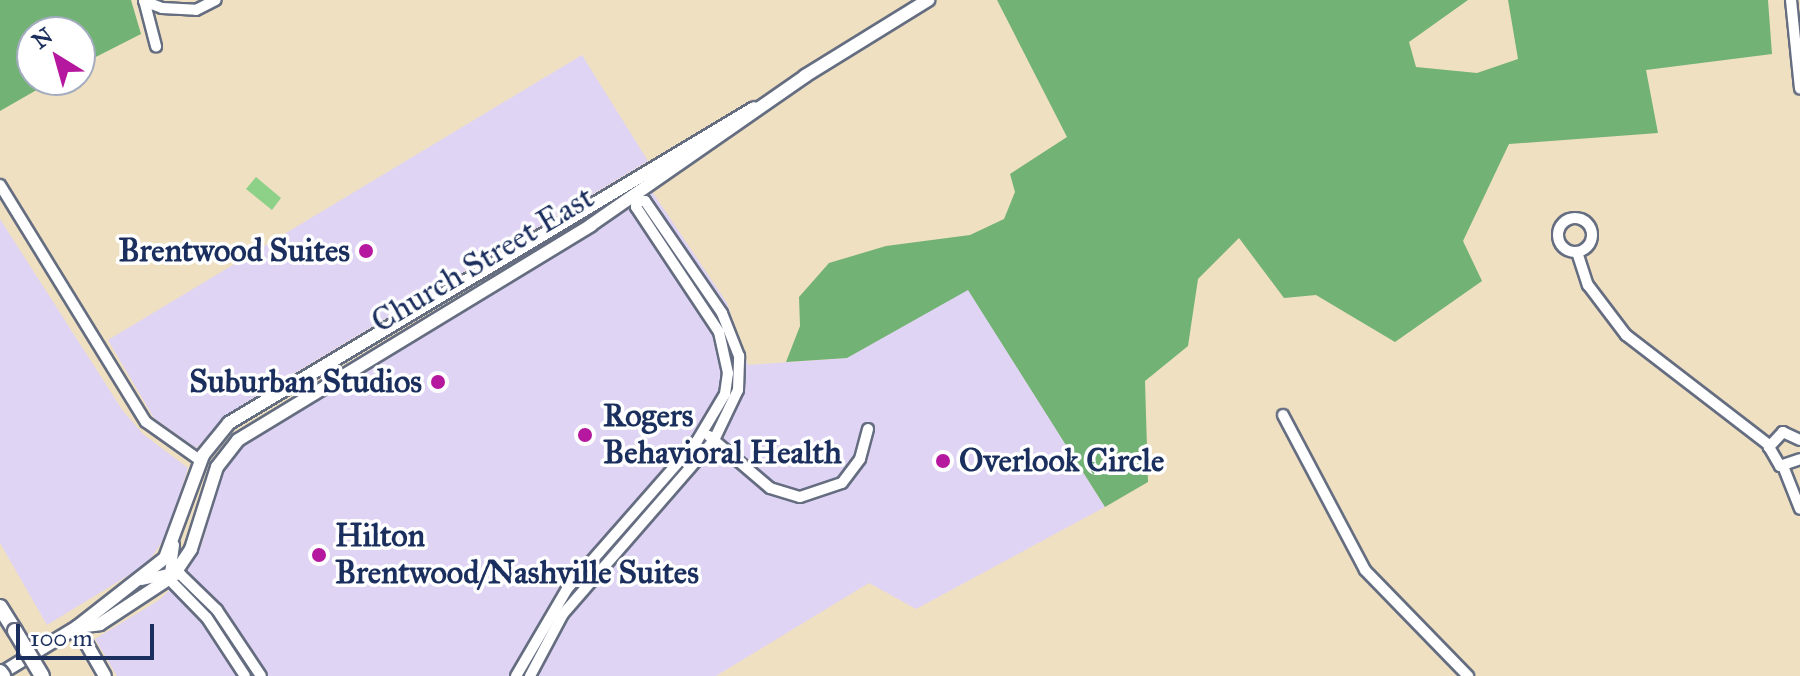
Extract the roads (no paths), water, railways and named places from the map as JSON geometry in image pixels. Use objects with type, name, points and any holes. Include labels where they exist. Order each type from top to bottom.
[{"type":"highway","points":[[0,607],[42,676]]},
{"type":"main road","name":"Church Street East","points":[[1,674],[77,627],[142,580],[174,543],[201,461],[221,430],[244,413],[768,102],[928,0]]},
{"type":"main road","name":"Church Street East","points":[[77,627],[111,619],[171,575],[191,549],[217,467],[238,440],[638,198],[768,102]]},
{"type":"main road","points":[[77,627],[105,676]]},
{"type":"street","points":[[149,1],[162,8],[216,0]]},
{"type":"street","points":[[1791,0],[1797,33],[1800,89]]},
{"type":"street","points":[[149,1],[156,46]]},
{"type":"street","points":[[0,185],[146,422],[201,461]]},
{"type":"street","points":[[516,676],[567,589],[705,432],[725,394],[725,352],[705,308],[636,207],[638,198],[645,201],[732,332],[739,356],[738,390],[714,440],[563,614],[530,676]]},
{"type":"street","points":[[1577,252],[1592,292],[1626,335],[1769,445],[1771,458],[1783,466],[1800,509]]},
{"type":"street","points":[[1283,415],[1365,570],[1468,676]]},
{"type":"street","points":[[705,432],[770,488],[810,496],[848,477],[864,449],[868,429]]},
{"type":"street","points":[[1769,445],[1783,432],[1800,440]]},
{"type":"street","points":[[1783,466],[1800,459]]},
{"type":"street","points":[[174,543],[171,575],[207,618],[245,676]]},
{"type":"street","points":[[142,580],[171,575],[217,610],[261,676]]},
{"type":"place","name":"Brentwood Suites","points":[[366,251]]},
{"type":"place","name":"Suburban Studios","points":[[438,382]]},
{"type":"place","name":"Rogers Behavioral Health","points":[[585,435]]},
{"type":"place","name":"Overlook Circle","points":[[943,461]]},
{"type":"place","name":"Hilton Brentwood/Nashville Suites","points":[[319,555]]}]
